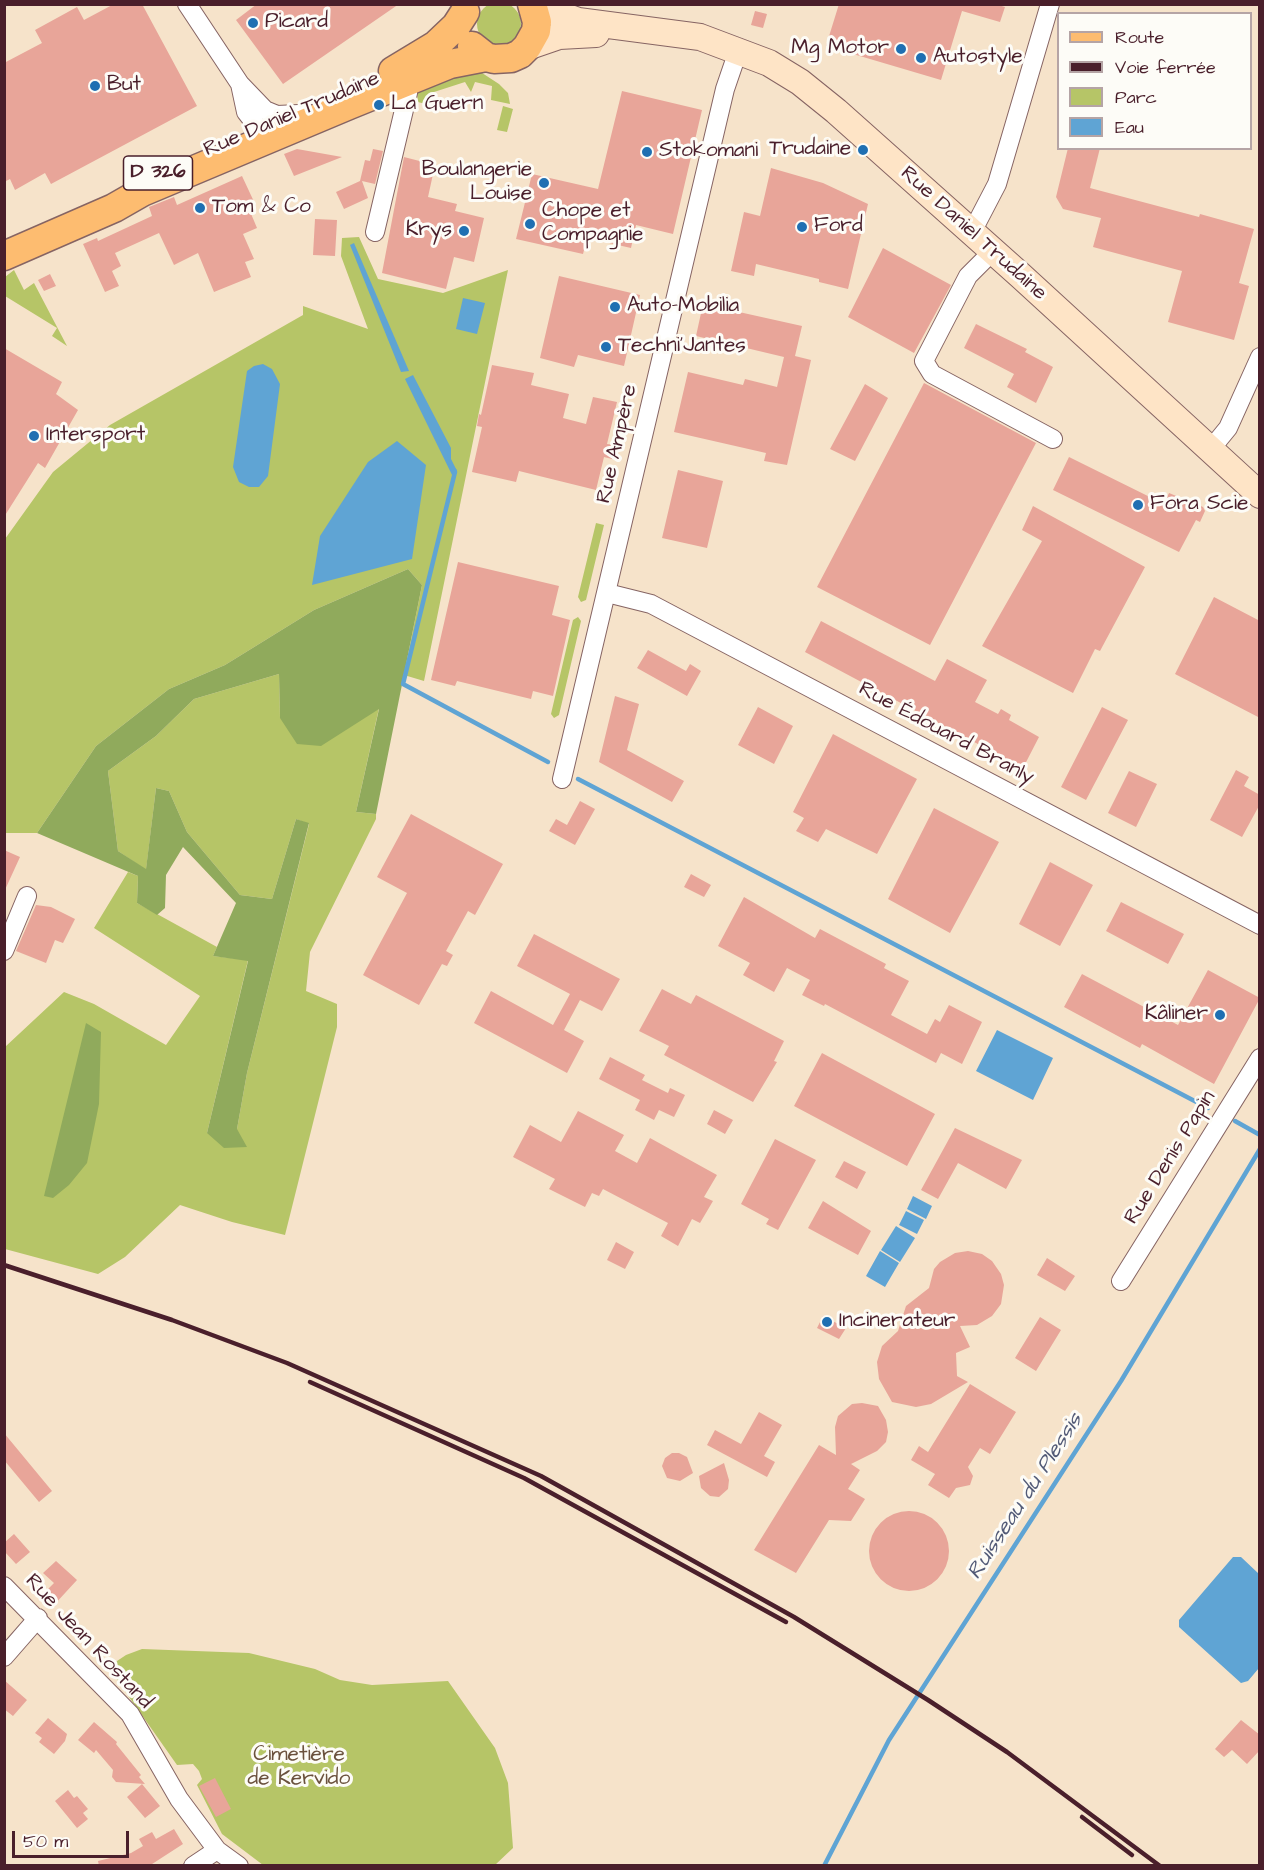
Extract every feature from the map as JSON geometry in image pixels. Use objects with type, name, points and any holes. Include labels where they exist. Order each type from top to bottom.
[{"type":"main road","name":"Rue Daniel Trudaine","points":[[532,4],[578,21],[700,38],[769,63],[818,95],[1260,495]]},
{"type":"main road","points":[[466,8],[464,30],[472,46],[486,57],[502,60],[511,58],[533,40],[537,22],[532,4]]},
{"type":"main road","name":"Rue Daniel Trudaine","points":[[4,239],[269,133],[299,114],[372,82],[427,52],[456,26],[466,8]]},
{"type":"main road","name":"Rue Daniel Trudaine","points":[[527,47],[559,36],[653,32]]},
{"type":"main road","name":"D 326","points":[[4,256],[114,208],[142,192],[269,133],[408,82],[450,64],[486,57]]},
{"type":"street","points":[[187,4],[240,84],[270,113],[299,114]]},
{"type":"street","points":[[972,232],[997,184],[1050,4]]},
{"type":"street","name":"Rue Ampère","points":[[562,779],[608,593],[723,100],[738,51]]},
{"type":"street","points":[[375,232],[408,82]]},
{"type":"street","points":[[240,84],[246,111],[269,133]]},
{"type":"street","points":[[993,251],[968,276],[924,361],[932,374],[1053,439]]},
{"type":"street","points":[[1210,450],[1228,428],[1260,357]]},
{"type":"street","name":"Rue Édouard Branly","points":[[608,593],[651,604],[1260,925]]},
{"type":"street","points":[[4,951],[27,896]]},
{"type":"street","name":"Rue Denis Papin","points":[[1121,1281],[1260,1058]]},
{"type":"street","name":"Rue Jean Rostand","points":[[4,1586],[130,1714],[179,1798],[217,1850],[239,1866]]},
{"type":"street","points":[[4,1657],[38,1618]]},
{"type":"street","points":[[193,1866],[217,1850]]},
{"type":"green space","points":[[499,2],[515,8],[521,24],[515,40],[499,46],[483,40],[477,24],[483,8]]},
{"type":"green space","points":[[461,71],[479,71],[499,84],[508,93],[510,104],[491,100],[492,86],[475,82],[471,92],[465,82],[434,92],[437,102],[433,106],[418,102],[417,93]]},
{"type":"green space","points":[[503,106],[513,109],[507,132],[497,130]]},
{"type":"green space","points":[[359,237],[378,279],[443,293],[508,270],[424,681],[404,675],[422,585],[408,569],[314,610],[225,665],[169,689],[96,746],[37,833],[5,833],[5,539],[53,472],[110,425],[303,315],[303,306],[368,329],[341,256],[342,238]]},
{"type":"green space","points":[[14,270],[24,290],[34,283],[67,346],[52,336],[57,328],[5,296],[5,277]]},
{"type":"green space","points":[[596,523],[604,525],[586,600],[581,602],[578,597]]},
{"type":"green space","points":[[408,569],[422,585],[376,814],[356,812],[379,709],[321,746],[297,744],[280,718],[279,674],[194,699],[156,736],[108,771],[118,851],[146,869],[156,788],[169,791],[187,832],[240,895],[272,899],[296,819],[309,823],[247,1073],[237,1129],[247,1147],[224,1148],[207,1133],[248,961],[213,956],[236,903],[183,847],[166,875],[165,908],[157,915],[137,903],[138,876],[37,833],[96,746],[169,689],[225,665],[314,610]]},
{"type":"green space","points":[[578,617],[581,621],[559,715],[554,718],[551,714],[573,620]]},
{"type":"green space","points":[[279,674],[280,718],[355,723],[379,708],[356,812],[376,814],[376,819],[310,952],[306,991],[337,1004],[337,1027],[285,1235],[232,1222],[180,1205],[125,1257],[98,1274],[5,1249],[5,1047],[64,992],[94,1004],[166,1045],[200,996],[94,928],[128,872],[138,876],[137,903],[217,947],[213,956],[248,960],[207,1133],[237,1129],[247,1073],[309,824],[296,819],[272,899],[240,895],[187,832],[169,791],[156,788],[146,870],[118,851],[108,771],[156,736],[194,699]]},
{"type":"green space","points":[[86,1023],[101,1032],[99,1104],[87,1163],[69,1185],[53,1198],[44,1196]]},
{"type":"green space","name":"Cimetière de Kervido","points":[[142,1649],[249,1653],[315,1669],[340,1680],[372,1685],[448,1681],[495,1748],[508,1783],[513,1848],[495,1865],[263,1865],[222,1834],[197,1785],[202,1779],[199,1771],[193,1764],[177,1765],[108,1667],[126,1655]]},
{"type":"water","points":[[354,243],[409,371],[401,372],[350,245]]},
{"type":"water","points":[[463,298],[485,303],[477,334],[456,329]]},
{"type":"water","points":[[263,364],[272,369],[280,384],[268,476],[259,487],[249,487],[239,482],[233,467],[247,371]]},
{"type":"water","points":[[413,375],[451,448],[451,464],[457,470],[454,479],[405,379]]},
{"type":"water","points":[[397,441],[426,465],[412,559],[312,585],[320,536],[368,462]]},
{"type":"water","points":[[997,1030],[1053,1058],[1033,1100],[976,1071]]},
{"type":"water","points":[[913,1196],[932,1206],[926,1219],[907,1209]]},
{"type":"water","points":[[906,1211],[924,1220],[917,1234],[899,1225]]},
{"type":"water","points":[[896,1226],[915,1238],[900,1262],[881,1250]]},
{"type":"water","points":[[880,1251],[899,1263],[885,1287],[866,1276]]},
{"type":"water","points":[[1233,1557],[1241,1557],[1259,1574],[1259,1668],[1248,1681],[1241,1683],[1179,1627],[1179,1620]]},
{"type":"building","name":"But","points":[[114,4],[142,4],[197,106],[51,184],[45,173],[15,190],[10,179],[4,182],[4,63],[42,43],[35,30],[77,7],[84,20]]},
{"type":"building","points":[[257,4],[399,4],[283,84],[236,20]]},
{"type":"building","points":[[839,4],[995,4],[1005,7],[1000,22],[962,11],[941,80],[826,46]]},
{"type":"building","points":[[755,11],[767,14],[763,28],[751,25]]},
{"type":"building","points":[[622,91],[702,110],[673,234],[636,225],[631,248],[587,238],[583,254],[516,239],[532,174],[598,189]]},
{"type":"building","points":[[297,149],[342,157],[294,176],[284,154]]},
{"type":"building","points":[[373,149],[383,151],[375,184],[362,181],[368,198],[344,209],[336,192],[360,181],[365,160],[370,161]]},
{"type":"building","points":[[1068,150],[1100,150],[1090,188],[1254,229],[1239,283],[1249,286],[1234,340],[1168,322],[1182,271],[1093,247],[1101,218],[1063,209],[1056,197]]},
{"type":"building","points":[[404,157],[435,165],[428,197],[457,204],[455,211],[484,218],[474,262],[454,257],[446,289],[382,273]]},
{"type":"building","name":"Ford","points":[[771,168],[823,183],[868,204],[848,289],[819,282],[819,279],[756,264],[754,276],[731,271],[744,212],[760,216]]},
{"type":"building","points":[[242,176],[256,206],[249,209],[257,228],[243,234],[254,259],[245,262],[251,277],[214,292],[198,253],[174,265],[159,233],[115,253],[121,266],[112,271],[119,286],[105,292],[83,244],[97,238],[98,241],[152,216],[149,207],[174,197],[177,205]]},
{"type":"building","points":[[315,219],[337,220],[335,256],[313,255]]},
{"type":"building","points":[[883,248],[951,285],[914,353],[848,317]]},
{"type":"building","points":[[50,274],[56,286],[44,291],[38,280]]},
{"type":"building","points":[[559,276],[640,295],[624,366],[578,355],[574,367],[540,358]]},
{"type":"building","points":[[703,304],[802,326],[795,356],[811,360],[787,465],[764,461],[766,453],[674,432],[688,372],[743,385],[745,379],[777,387],[784,357],[696,336]]},
{"type":"building","points":[[976,324],[1027,349],[1025,352],[1053,367],[1036,403],[1007,387],[1014,374],[964,348]]},
{"type":"building","name":"Intersport","points":[[4,348],[62,382],[56,394],[78,410],[45,468],[38,463],[4,517]]},
{"type":"building","points":[[492,365],[534,373],[531,385],[569,394],[563,418],[586,424],[593,397],[617,402],[607,444],[615,445],[612,459],[604,457],[596,490],[519,471],[516,482],[472,472],[482,427],[477,426],[479,414],[481,415]]},
{"type":"building","points":[[924,383],[1036,443],[930,645],[817,587]]},
{"type":"building","points":[[865,384],[888,398],[855,461],[830,449]]},
{"type":"building","name":"Fora Scie","points":[[1069,457],[1164,504],[1169,493],[1203,507],[1205,511],[1200,522],[1196,520],[1179,552],[1053,490]]},
{"type":"building","points":[[678,470],[723,481],[707,548],[662,538]]},
{"type":"building","points":[[1033,506],[1145,567],[1100,651],[1095,649],[1073,693],[982,646],[1042,541],[1022,530]]},
{"type":"building","points":[[458,562],[559,586],[552,615],[570,620],[553,696],[533,691],[531,699],[457,681],[455,686],[431,680]]},
{"type":"building","points":[[1214,597],[1260,621],[1260,718],[1175,674]]},
{"type":"building","points":[[821,621],[935,681],[947,659],[987,680],[975,702],[998,714],[1001,709],[1011,715],[1009,720],[1039,737],[1023,768],[805,652]]},
{"type":"building","points":[[648,650],[686,671],[690,664],[701,671],[687,696],[637,668]]},
{"type":"building","points":[[615,696],[639,704],[627,750],[684,781],[672,802],[599,762]]},
{"type":"building","points":[[758,707],[793,726],[774,764],[738,745]]},
{"type":"building","points":[[1102,707],[1128,720],[1086,800],[1061,787]]},
{"type":"building","points":[[833,734],[917,779],[877,854],[826,829],[818,842],[796,831],[804,818],[793,812]]},
{"type":"building","points":[[1236,770],[1249,777],[1244,786],[1260,795],[1260,804],[1242,837],[1210,820]]},
{"type":"building","points":[[1129,771],[1157,784],[1136,827],[1108,813]]},
{"type":"building","points":[[580,801],[595,809],[575,845],[549,831],[556,819],[567,825]]},
{"type":"building","points":[[934,808],[999,842],[950,933],[888,899]]},
{"type":"building","points":[[411,814],[503,864],[475,915],[468,911],[446,951],[453,955],[447,966],[442,964],[419,1005],[363,975],[407,893],[377,877]]},
{"type":"building","points":[[4,850],[20,857],[4,892]]},
{"type":"building","points":[[1050,862],[1093,885],[1060,946],[1019,924]]},
{"type":"building","points":[[691,874],[711,885],[704,897],[684,887]]},
{"type":"building","points":[[744,897],[815,938],[820,929],[886,964],[884,968],[909,981],[891,1015],[927,1034],[935,1019],[940,1022],[949,1005],[982,1022],[962,1064],[941,1053],[936,1063],[825,1004],[824,1006],[802,995],[810,980],[787,968],[774,992],[743,975],[750,963],[718,946]]},
{"type":"building","points":[[1121,902],[1184,934],[1168,964],[1106,931]]},
{"type":"building","points":[[36,905],[51,907],[75,919],[63,943],[55,940],[46,963],[16,951]]},
{"type":"building","points":[[534,934],[620,979],[602,1011],[580,1000],[564,1030],[584,1041],[567,1073],[474,1023],[491,991],[553,1025],[570,994],[517,966]]},
{"type":"building","points":[[1208,970],[1260,998],[1214,1084],[1142,1044],[1140,1048],[1064,1007],[1082,974],[1178,1025]]},
{"type":"building","points":[[662,989],[691,1004],[696,995],[784,1041],[774,1061],[777,1062],[753,1102],[664,1055],[669,1046],[639,1031]]},
{"type":"building","points":[[822,1053],[935,1114],[907,1166],[794,1106]]},
{"type":"building","points":[[610,1057],[645,1075],[642,1080],[668,1093],[670,1088],[685,1095],[674,1117],[659,1110],[654,1120],[635,1110],[640,1100],[599,1079]]},
{"type":"building","points":[[714,1110],[733,1120],[725,1134],[707,1124]]},
{"type":"building","points":[[578,1111],[624,1135],[615,1151],[637,1163],[650,1138],[717,1175],[704,1197],[713,1201],[700,1223],[692,1219],[678,1246],[661,1236],[668,1223],[603,1189],[599,1196],[592,1193],[585,1207],[549,1189],[555,1179],[513,1157],[530,1125],[561,1142]]},
{"type":"building","points":[[955,1128],[1022,1160],[1006,1189],[958,1163],[938,1199],[921,1190]]},
{"type":"building","points":[[775,1139],[816,1160],[778,1230],[766,1224],[769,1219],[741,1204]]},
{"type":"building","points":[[844,1161],[866,1172],[857,1189],[835,1177]]},
{"type":"building","points":[[823,1201],[871,1231],[858,1255],[808,1228]]},
{"type":"building","points":[[616,1242],[634,1252],[625,1269],[607,1260]]},
{"type":"building","points":[[968,1251],[982,1254],[992,1261],[1001,1274],[1004,1285],[1001,1304],[992,1316],[977,1325],[960,1326],[970,1347],[956,1353],[957,1376],[968,1382],[931,1404],[916,1407],[892,1402],[879,1379],[877,1362],[882,1346],[898,1331],[906,1306],[929,1288],[934,1269],[940,1262],[955,1253]]},
{"type":"building","points":[[1047,1258],[1075,1276],[1065,1291],[1037,1275]]},
{"type":"building","name":"Incinerateur","points":[[823,1316],[846,1328],[839,1339],[817,1328]]},
{"type":"building","points":[[1040,1317],[1061,1330],[1036,1371],[1015,1358]]},
{"type":"building","points":[[970,1384],[1016,1412],[990,1454],[980,1448],[968,1467],[973,1476],[970,1485],[956,1488],[949,1498],[928,1485],[935,1474],[911,1460],[919,1446],[928,1452]]},
{"type":"building","points":[[852,1404],[878,1406],[886,1420],[888,1432],[886,1442],[877,1451],[851,1464],[860,1470],[848,1489],[865,1499],[851,1521],[829,1520],[796,1573],[754,1550],[819,1445],[836,1455],[835,1427],[838,1416]]},
{"type":"building","points":[[759,1412],[782,1425],[764,1456],[775,1462],[767,1477],[707,1445],[715,1430],[741,1444]]},
{"type":"building","points":[[4,1433],[52,1491],[39,1502],[4,1460]]},
{"type":"building","points":[[672,1453],[679,1453],[687,1457],[693,1473],[680,1481],[667,1478],[662,1466],[665,1458]]},
{"type":"building","points":[[724,1463],[729,1480],[728,1489],[719,1497],[710,1496],[701,1488],[699,1476]]},
{"type":"building","points":[[909,1511],[924,1514],[937,1523],[946,1536],[949,1551],[946,1566],[937,1579],[924,1588],[909,1591],[894,1588],[881,1579],[872,1566],[869,1551],[872,1536],[881,1523],[894,1514]]},
{"type":"building","points":[[14,1534],[30,1552],[16,1564],[4,1551],[4,1543]]},
{"type":"building","points":[[56,1561],[77,1580],[54,1605],[43,1594],[54,1583],[43,1573]]},
{"type":"building","points":[[4,1680],[27,1700],[13,1716],[4,1709]]},
{"type":"building","points":[[48,1718],[67,1734],[65,1741],[54,1754],[39,1742],[42,1738],[35,1733]]},
{"type":"building","points":[[1241,1720],[1260,1735],[1260,1750],[1247,1764],[1232,1750],[1224,1757],[1215,1749]]},
{"type":"building","points":[[94,1722],[117,1742],[116,1744],[141,1775],[139,1777],[145,1784],[116,1782],[112,1777],[113,1770],[96,1750],[94,1753],[78,1740]]},
{"type":"building","points":[[215,1778],[231,1809],[216,1817],[199,1786]]},
{"type":"building","points":[[142,1784],[160,1806],[145,1818],[127,1797]]},
{"type":"building","points":[[68,1790],[74,1798],[77,1796],[88,1809],[83,1813],[88,1819],[77,1828],[55,1801]]},
{"type":"building","points":[[174,1829],[183,1844],[149,1866],[99,1866],[98,1861],[131,1853],[143,1846],[139,1839],[152,1832],[156,1839]]},
{"type":"waterway","points":[[448,458],[455,472],[403,684],[548,762]]},
{"type":"waterway","points":[[578,779],[1208,1108]]},
{"type":"waterway","points":[[1235,1121],[1260,1135]]},
{"type":"waterway","name":"Ruisseau du Plessis","points":[[824,1866],[889,1740],[1121,1381],[1260,1149]]},
{"type":"railway","points":[[4,1265],[172,1320],[287,1363],[541,1476],[794,1617],[928,1700],[1007,1752],[1160,1866]]},
{"type":"railway","points":[[310,1382],[524,1478],[786,1622]]},
{"type":"railway","points":[[1082,1817],[1132,1855]]},
{"type":"place","name":"Picard","points":[[253,23]]},
{"type":"place","name":"Mg Motor","points":[[901,49]]},
{"type":"place","name":"Autostyle","points":[[921,58]]},
{"type":"place","name":"But","points":[[95,86]]},
{"type":"place","name":"La Guern","points":[[379,105]]},
{"type":"place","name":"Trudaine","points":[[863,150]]},
{"type":"place","name":"Stokomani","points":[[647,152]]},
{"type":"place","name":"Boulangerie Louise","points":[[544,183]]},
{"type":"place","name":"Tom & Co","points":[[200,208]]},
{"type":"place","name":"Chope et Compagnie","points":[[530,224]]},
{"type":"place","name":"Ford","points":[[802,227]]},
{"type":"place","name":"Krys","points":[[464,231]]},
{"type":"place","name":"Auto-Mobilia","points":[[615,307]]},
{"type":"place","name":"Techni'Jantes","points":[[606,347]]},
{"type":"place","name":"Intersport","points":[[34,436]]},
{"type":"place","name":"Fora Scie","points":[[1138,505]]},
{"type":"place","name":"Kâliner","points":[[1220,1015]]},
{"type":"place","name":"Incinerateur","points":[[827,1322]]}]
